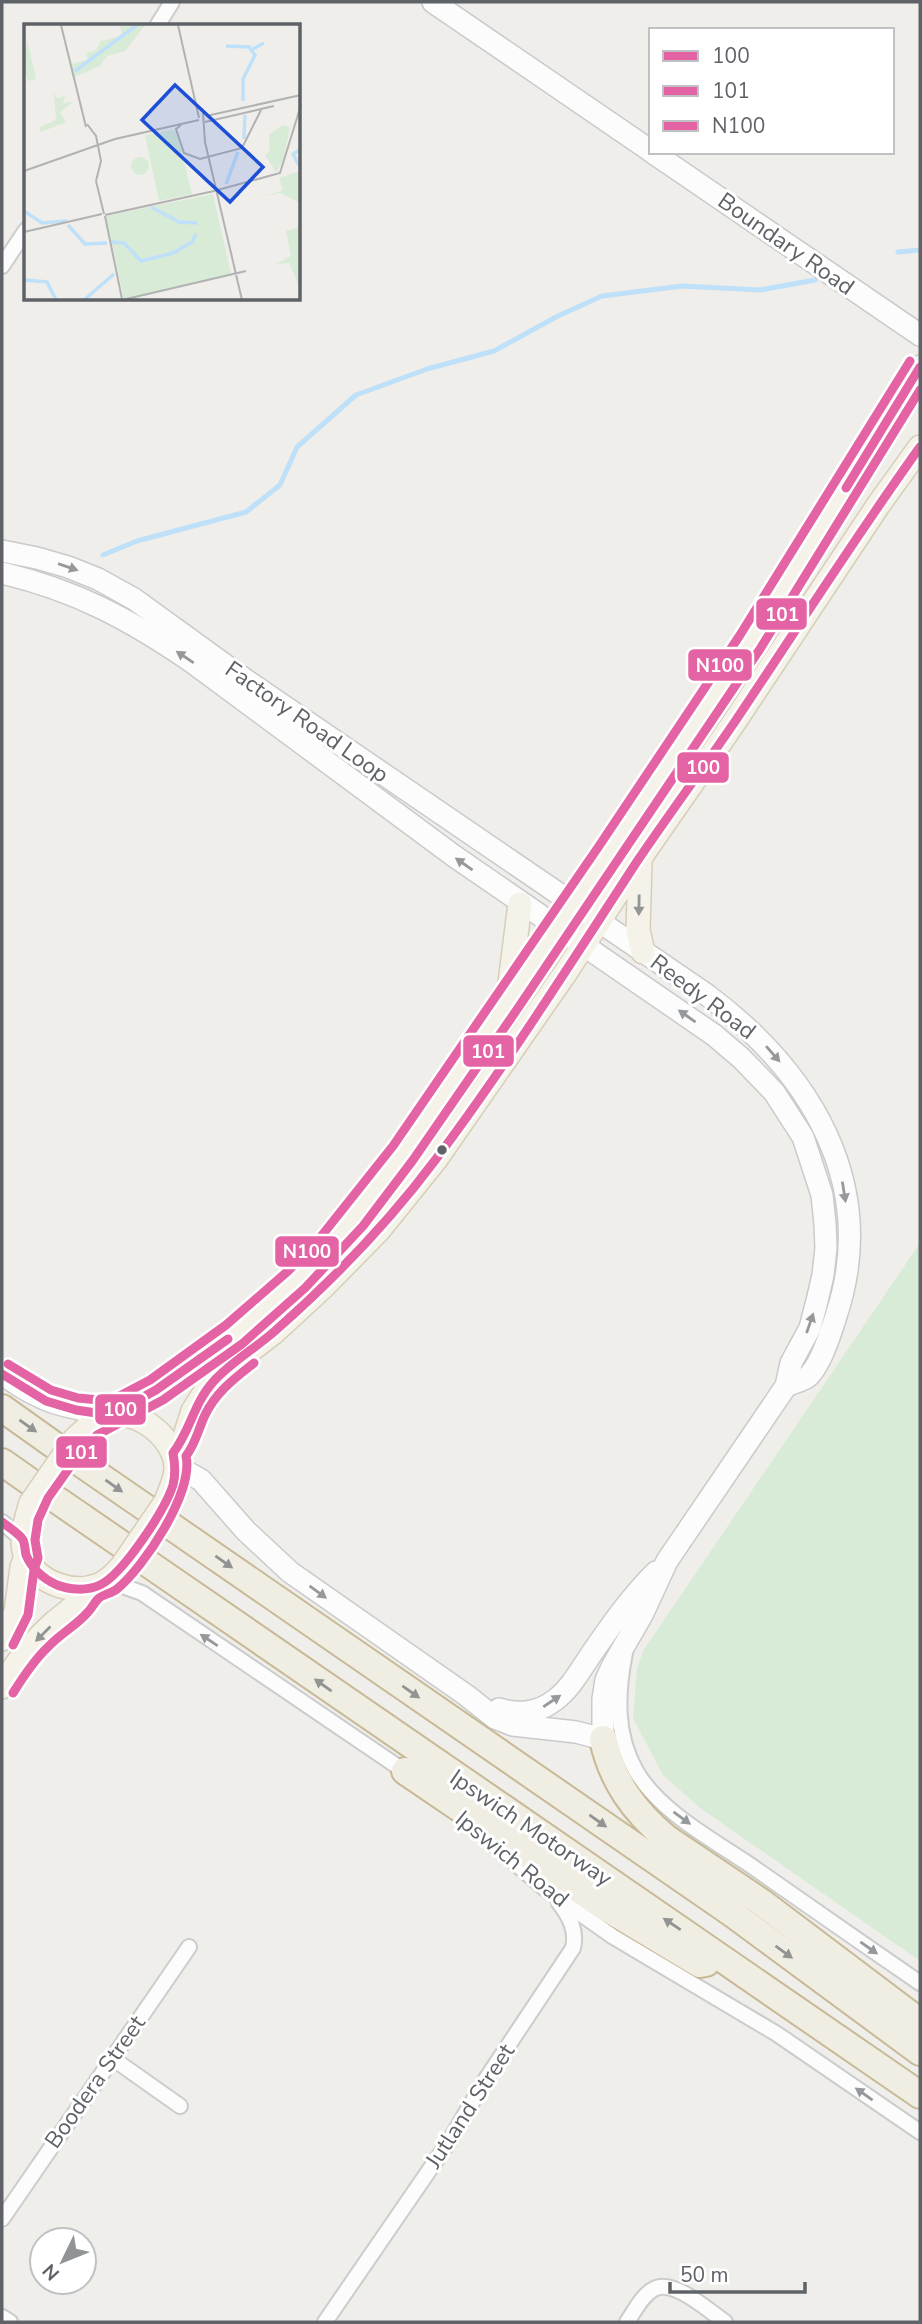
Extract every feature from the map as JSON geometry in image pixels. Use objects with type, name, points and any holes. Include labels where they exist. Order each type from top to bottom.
[{"type":"highway","name":"Ipswich Motorway","points":[[2,1408],[70,1449],[721,1906],[920,2052]]},
{"type":"highway","name":"Ipswich Motorway","points":[[2,1462],[117,1568],[376,1722],[920,2095]]},
{"type":"highway","points":[[614,1743],[610,1764],[632,1805],[651,1825],[833,1955],[920,2022]]},
{"type":"highway","points":[[405,1770],[602,1905],[700,1964],[728,1962]]},
{"type":"main road","name":"Boundary Road","points":[[433,2],[649,150]]},
{"type":"main road","name":"Boundary Road","points":[[655,154],[920,335]]},
{"type":"main road","points":[[2,1639],[16,1612],[25,1549],[26,1517],[70,1449],[90,1426],[156,1390],[234,1335],[296,1280],[328,1247],[386,1177],[750,642],[920,366]]},
{"type":"main road","points":[[2,1687],[25,1653],[55,1622],[79,1604],[117,1568],[159,1512],[171,1489],[175,1459],[193,1410],[209,1386],[323,1287],[378,1231],[436,1158],[920,447]]},
{"type":"main road","name":"Factory Road Loop","points":[[2,551],[68,567],[98,579],[134,600],[250,683],[599,922]]},
{"type":"main road","name":"Factory Road Loop","points":[[2,573],[58,588],[88,600],[151,634],[202,669],[383,806],[520,904],[583,945]]},
{"type":"main road","points":[[640,858],[638,930],[643,952]]},
{"type":"main road","points":[[508,1001],[520,904]]},
{"type":"main road","name":"Reedy Road","points":[[599,922],[733,1014],[761,1041],[806,1096],[835,1150],[848,1220],[850,1242],[847,1272],[840,1305],[823,1352],[808,1376],[786,1386]]},
{"type":"main road","name":"Reedy Road","points":[[583,945],[694,1021],[741,1058],[774,1092],[803,1137],[814,1165],[822,1195],[826,1248],[823,1275],[810,1328],[791,1363],[786,1386],[667,1561],[606,1680],[602,1708],[614,1743]]},
{"type":"main road","points":[[2,1374],[46,1401],[76,1410],[147,1422],[157,1430],[175,1459],[201,1480],[246,1531],[290,1572],[466,1695],[490,1715],[509,1724],[576,1732],[614,1743]]},
{"type":"main road","points":[[25,1549],[41,1575],[52,1583],[76,1589],[117,1568]]},
{"type":"main road","points":[[466,1695],[514,1713],[535,1710],[554,1702],[570,1685],[628,1601],[667,1561]]},
{"type":"street","points":[[159,24],[172,2]]},
{"type":"street","points":[[2,266],[24,233]]},
{"type":"street","points":[[2,1522],[25,1549]]},
{"type":"street","name":"Ipswich Road","points":[[117,1568],[142,1593],[405,1770],[544,1888],[612,1936],[777,2034],[920,2132]]},
{"type":"street","points":[[614,1743],[666,1806],[920,1983]]},
{"type":"street","name":"Jutland Street","points":[[325,2322],[450,2140],[484,2082],[573,1948],[575,1933],[563,1909],[544,1888]]},
{"type":"street","name":"Boodera Street","points":[[2,2219],[190,1947]]},
{"type":"street","points":[[112,2058],[180,2106]]},
{"type":"street","points":[[626,2322],[649,2292],[657,2287],[667,2287],[687,2296],[725,2322]]},
{"type":"street","points":[[2,2317],[10,2322]]},
{"type":"green space","points":[[920,1243],[920,1961],[700,1808],[663,1775],[633,1718],[637,1669],[643,1651]]},
{"type":"waterway","points":[[898,252],[920,250]]},
{"type":"waterway","points":[[103,555],[137,541],[246,512],[280,485],[297,447],[356,395],[427,369],[494,351],[556,317],[602,296],[682,286],[760,290],[815,280]]},
{"type":"transit line","name":"N100","points":[[8,1364],[51,1390],[78,1398],[110,1401],[150,1380],[226,1325],[288,1271],[319,1239],[393,1146],[599,846],[740,635],[910,361]]},
{"type":"transit line","name":"100","points":[[846,488],[920,367]]},
{"type":"transit line","name":"101","points":[[13,1645],[28,1615],[38,1558],[35,1540],[38,1520],[48,1498],[77,1457],[97,1435],[163,1400],[242,1344],[305,1288],[363,1226],[413,1160],[518,1008],[760,649],[920,390]]},
{"type":"transit line","name":"100","points":[[2,1522],[21,1537],[26,1555],[35,1569],[57,1585],[78,1589],[95,1587],[109,1579],[120,1568],[142,1540],[169,1496],[175,1477],[173,1453],[207,1390],[220,1375],[276,1330],[340,1270],[380,1227],[436,1159],[514,1049],[638,860],[920,447]]},
{"type":"transit line","name":"100","points":[[2,1374],[46,1401],[76,1410],[110,1415],[156,1390],[228,1339]]},
{"type":"transit line","name":"101","points":[[13,1693],[43,1652],[84,1617],[98,1599],[117,1589],[153,1547],[175,1508],[186,1471],[186,1456],[209,1407],[226,1386],[254,1363]]}]
